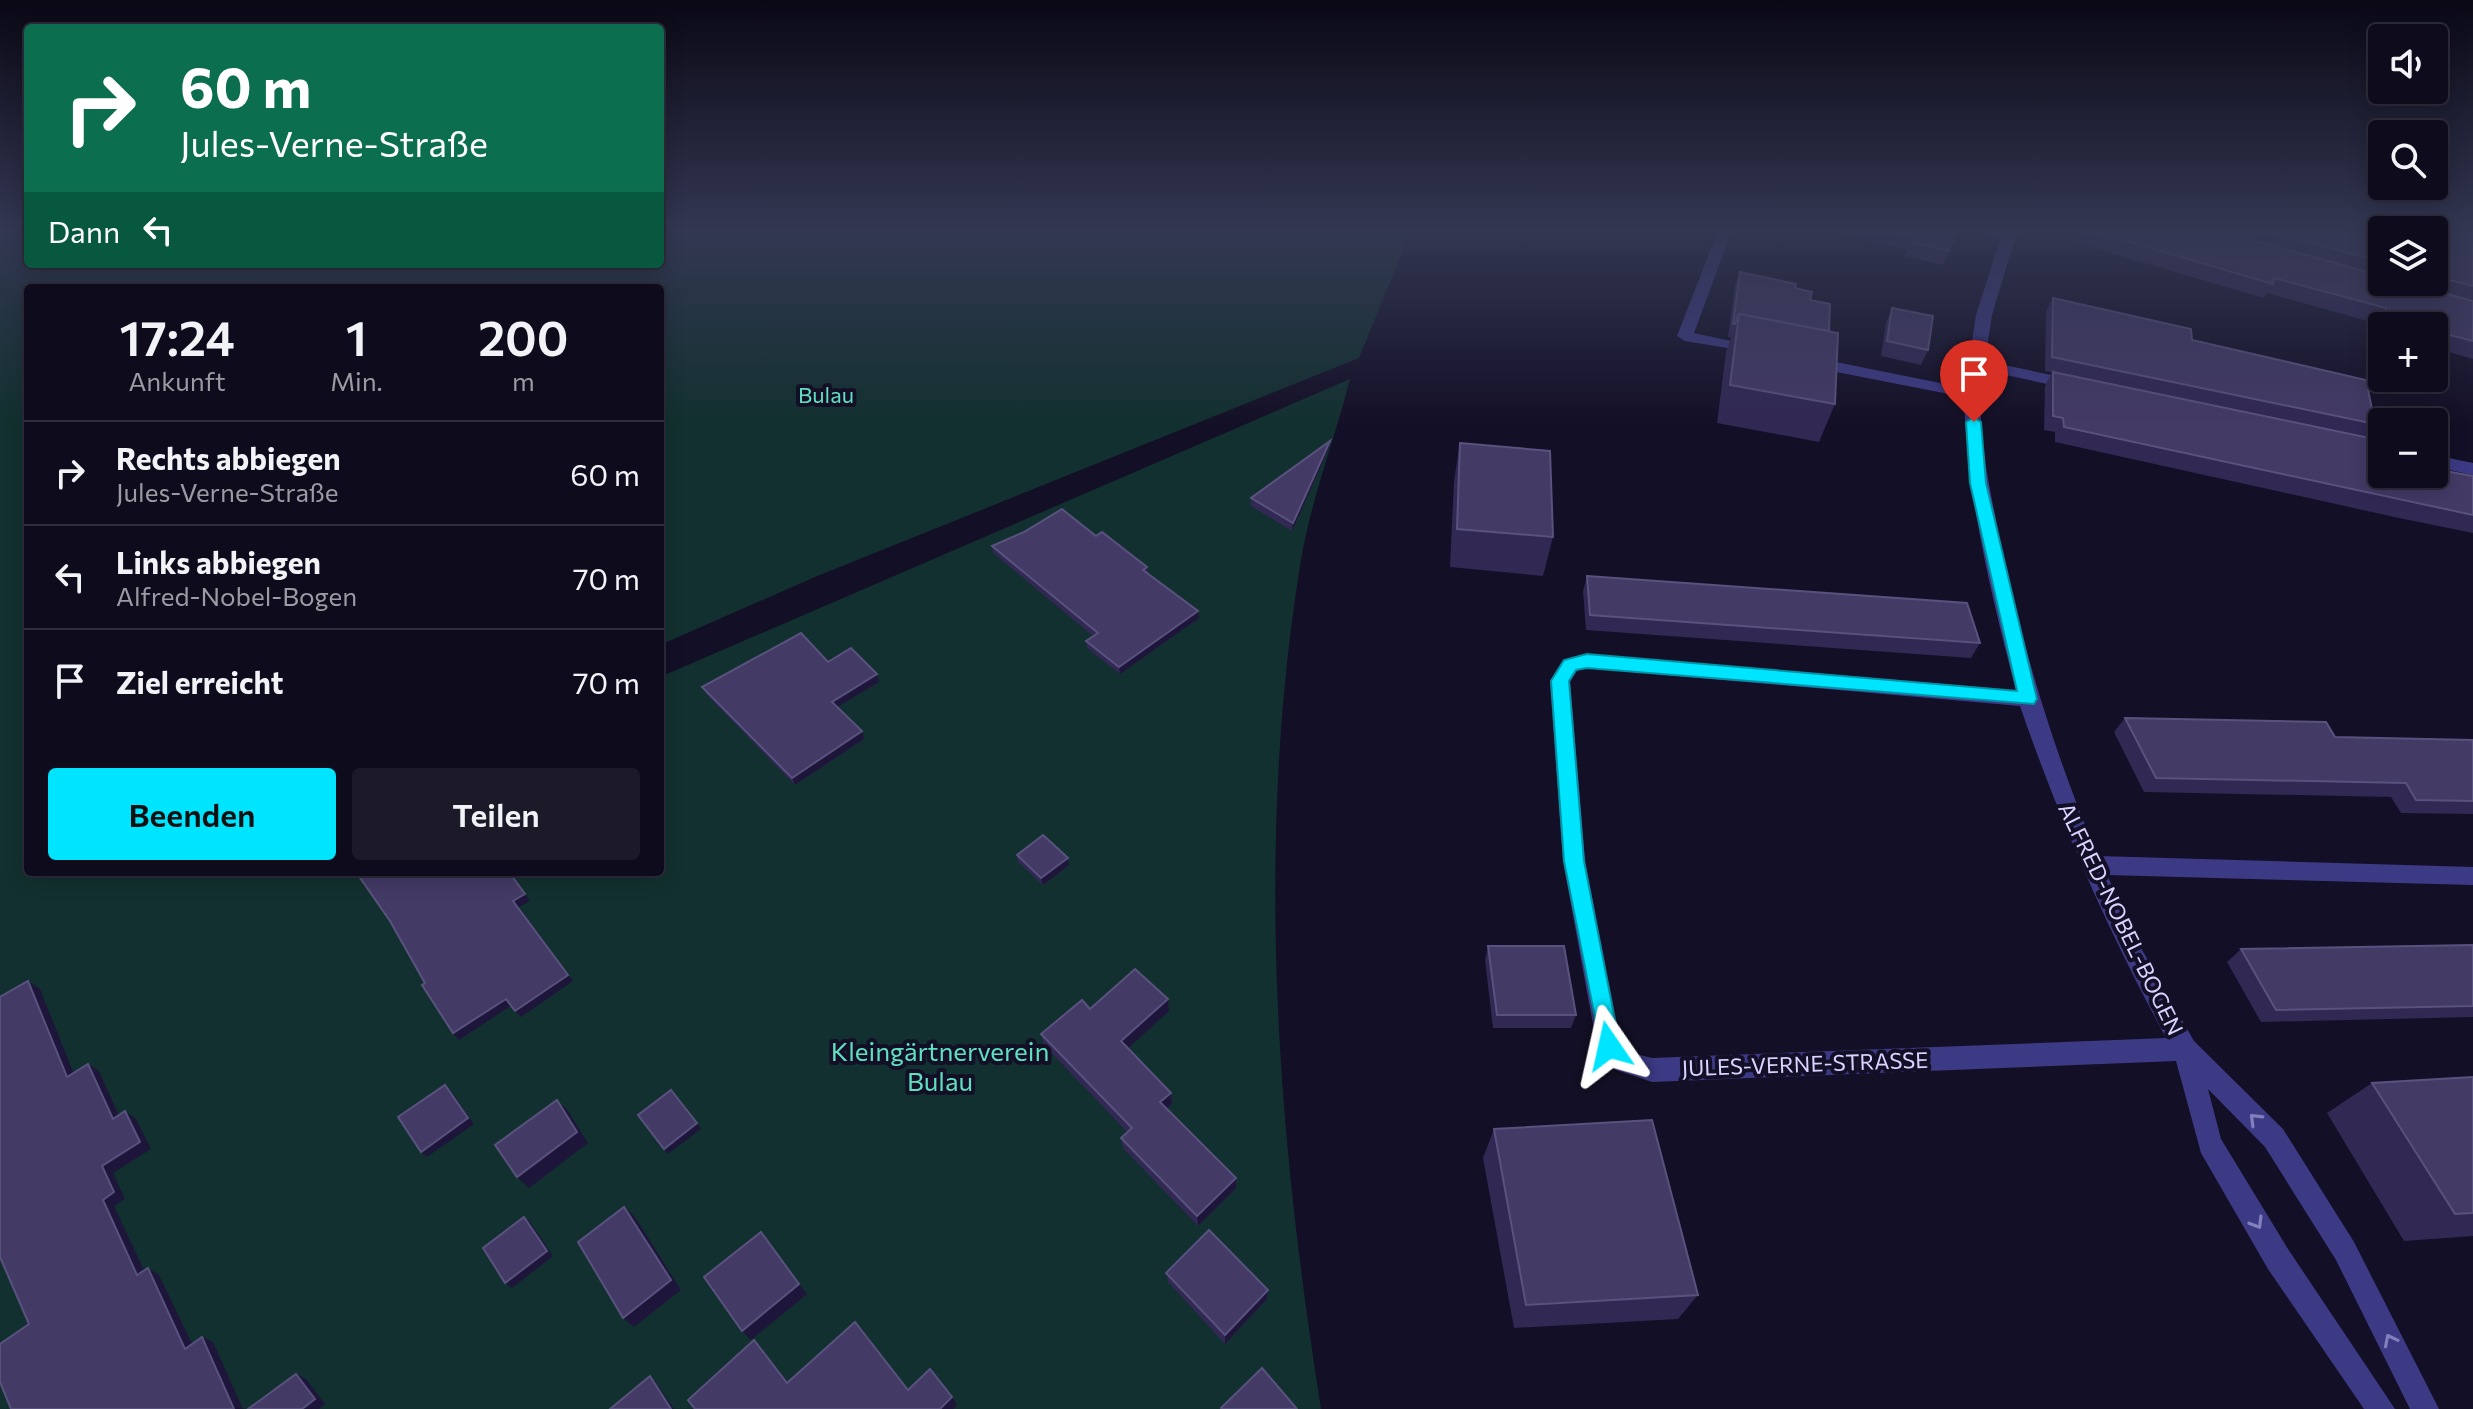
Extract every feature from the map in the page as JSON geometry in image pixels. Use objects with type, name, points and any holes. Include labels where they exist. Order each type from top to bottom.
[{"type":"street","points":[[1700,294],[1685,336],[1762,352]]},
{"type":"street","name":"ALFRED-NOBEL-BOGEN","points":[[1990,294],[1984,315],[1972,394],[1978,483],[2028,699],[2059,789],[2133,955],[2185,1049],[2210,1144],[2278,1259],[2381,1409]]},
{"type":"street","points":[[1792,358],[1972,394]]},
{"type":"street","points":[[1977,364],[2091,388]]},
{"type":"street","points":[[2448,464],[2473,469]]},
{"type":"street","name":"JULES-VERNE-STRASSE","points":[[2028,699],[1587,661],[1570,665],[1560,681],[1574,861],[1609,1046],[1625,1062],[1652,1070],[2185,1049]]},
{"type":"street","points":[[2091,865],[2473,876]]},
{"type":"street","name":"ALFRED-NOBEL-BOGEN","points":[[2185,1049],[2274,1138],[2345,1251],[2425,1409]]},
{"type":"green space","name":"Kleingärtnerverein Bulau","points":[[0,294],[24,294],[24,876],[664,876],[664,675],[1350,379],[1316,495],[1300,566],[1286,671],[1278,777],[1275,882],[1283,1094],[1293,1199],[1321,1409],[0,1409]]},
{"type":"green space","name":"Kleingärtnerverein Bulau","points":[[664,294],[1385,294],[1359,358],[815,577],[664,643]]},
{"type":"building","points":[[1737,294],[1812,294],[1810,300],[1830,304],[1829,331],[1739,314],[1733,324]]},
{"type":"building","points":[[2333,294],[2448,294],[2473,301],[2473,341],[2448,335],[2448,312],[2386,312],[2386,308]]},
{"type":"building","points":[[2053,298],[2191,329],[2192,340],[2366,380],[2372,408],[2368,408],[2368,423],[2052,357]]},
{"type":"building","points":[[1892,308],[1933,316],[1928,350],[1887,341]]},
{"type":"building","points":[[1739,314],[1838,333],[1835,404],[1730,385]]},
{"type":"building","points":[[2053,372],[2368,438],[2368,488],[2448,488],[2448,472],[2473,476],[2473,515],[2064,427],[2063,418],[2053,416]]},
{"type":"building","points":[[1330,441],[1293,523],[1251,498]]},
{"type":"building","points":[[1460,443],[1550,451],[1553,537],[1457,529]]},
{"type":"building","points":[[1062,509],[1096,536],[1102,532],[1147,567],[1143,570],[1198,611],[1119,667],[1086,641],[1098,633],[992,546],[1024,532]]},
{"type":"building","points":[[1587,576],[1967,603],[1980,643],[1590,615]]},
{"type":"building","points":[[801,633],[828,662],[851,648],[877,674],[832,702],[862,731],[792,778],[702,687]]},
{"type":"building","points":[[2125,718],[2326,722],[2335,737],[2473,740],[2473,801],[2416,800],[2406,783],[2156,778]]},
{"type":"building","points":[[1043,835],[1068,858],[1041,878],[1017,855]]},
{"type":"building","points":[[359,876],[512,876],[525,894],[513,901],[568,975],[515,1011],[506,999],[453,1033],[422,985],[425,983],[390,921]]},
{"type":"building","points":[[2473,945],[2473,1006],[2276,1010],[2241,949]]},
{"type":"building","points":[[1488,946],[1564,946],[1576,1015],[1497,1015]]},
{"type":"building","points":[[1135,969],[1168,999],[1121,1041],[1171,1093],[1160,1102],[1236,1178],[1197,1216],[1121,1138],[1132,1128],[1041,1034],[1082,1000],[1090,1009]]},
{"type":"building","points":[[28,981],[67,1077],[88,1064],[113,1119],[125,1111],[140,1142],[102,1166],[114,1192],[103,1200],[137,1275],[148,1268],[185,1349],[202,1337],[234,1409],[11,1409],[0,1382],[0,1344],[29,1324],[0,1257],[0,997]]},
{"type":"building","points":[[2473,1077],[2473,1213],[2455,1214],[2372,1083]]},
{"type":"building","points":[[445,1085],[468,1118],[421,1152],[398,1117]]},
{"type":"building","points":[[671,1090],[697,1123],[664,1149],[638,1115]]},
{"type":"building","points":[[557,1100],[577,1132],[517,1177],[495,1145]]},
{"type":"building","points":[[1652,1120],[1698,1295],[1526,1305],[1494,1129]]},
{"type":"building","points":[[624,1207],[671,1280],[623,1318],[578,1242]]},
{"type":"building","points":[[524,1217],[547,1251],[505,1283],[483,1248]]},
{"type":"building","points":[[1209,1230],[1268,1290],[1225,1335],[1166,1273]]},
{"type":"building","points":[[761,1232],[799,1284],[742,1331],[704,1277]]},
{"type":"building","points":[[855,1322],[908,1390],[930,1369],[952,1397],[940,1409],[695,1409],[688,1400],[754,1340],[787,1383]]},
{"type":"building","points":[[1262,1368],[1297,1409],[1221,1408]]},
{"type":"building","points":[[296,1374],[315,1399],[302,1409],[248,1409]]},
{"type":"building","points":[[650,1376],[671,1409],[610,1409]]},
{"type":"route","points":[[1609,1046],[1574,861],[1560,681],[1570,665],[1587,661],[2028,699],[2010,632],[1978,483],[1974,422]]},
{"type":"park label","name":"Bulau","points":[[826,395]]}]
